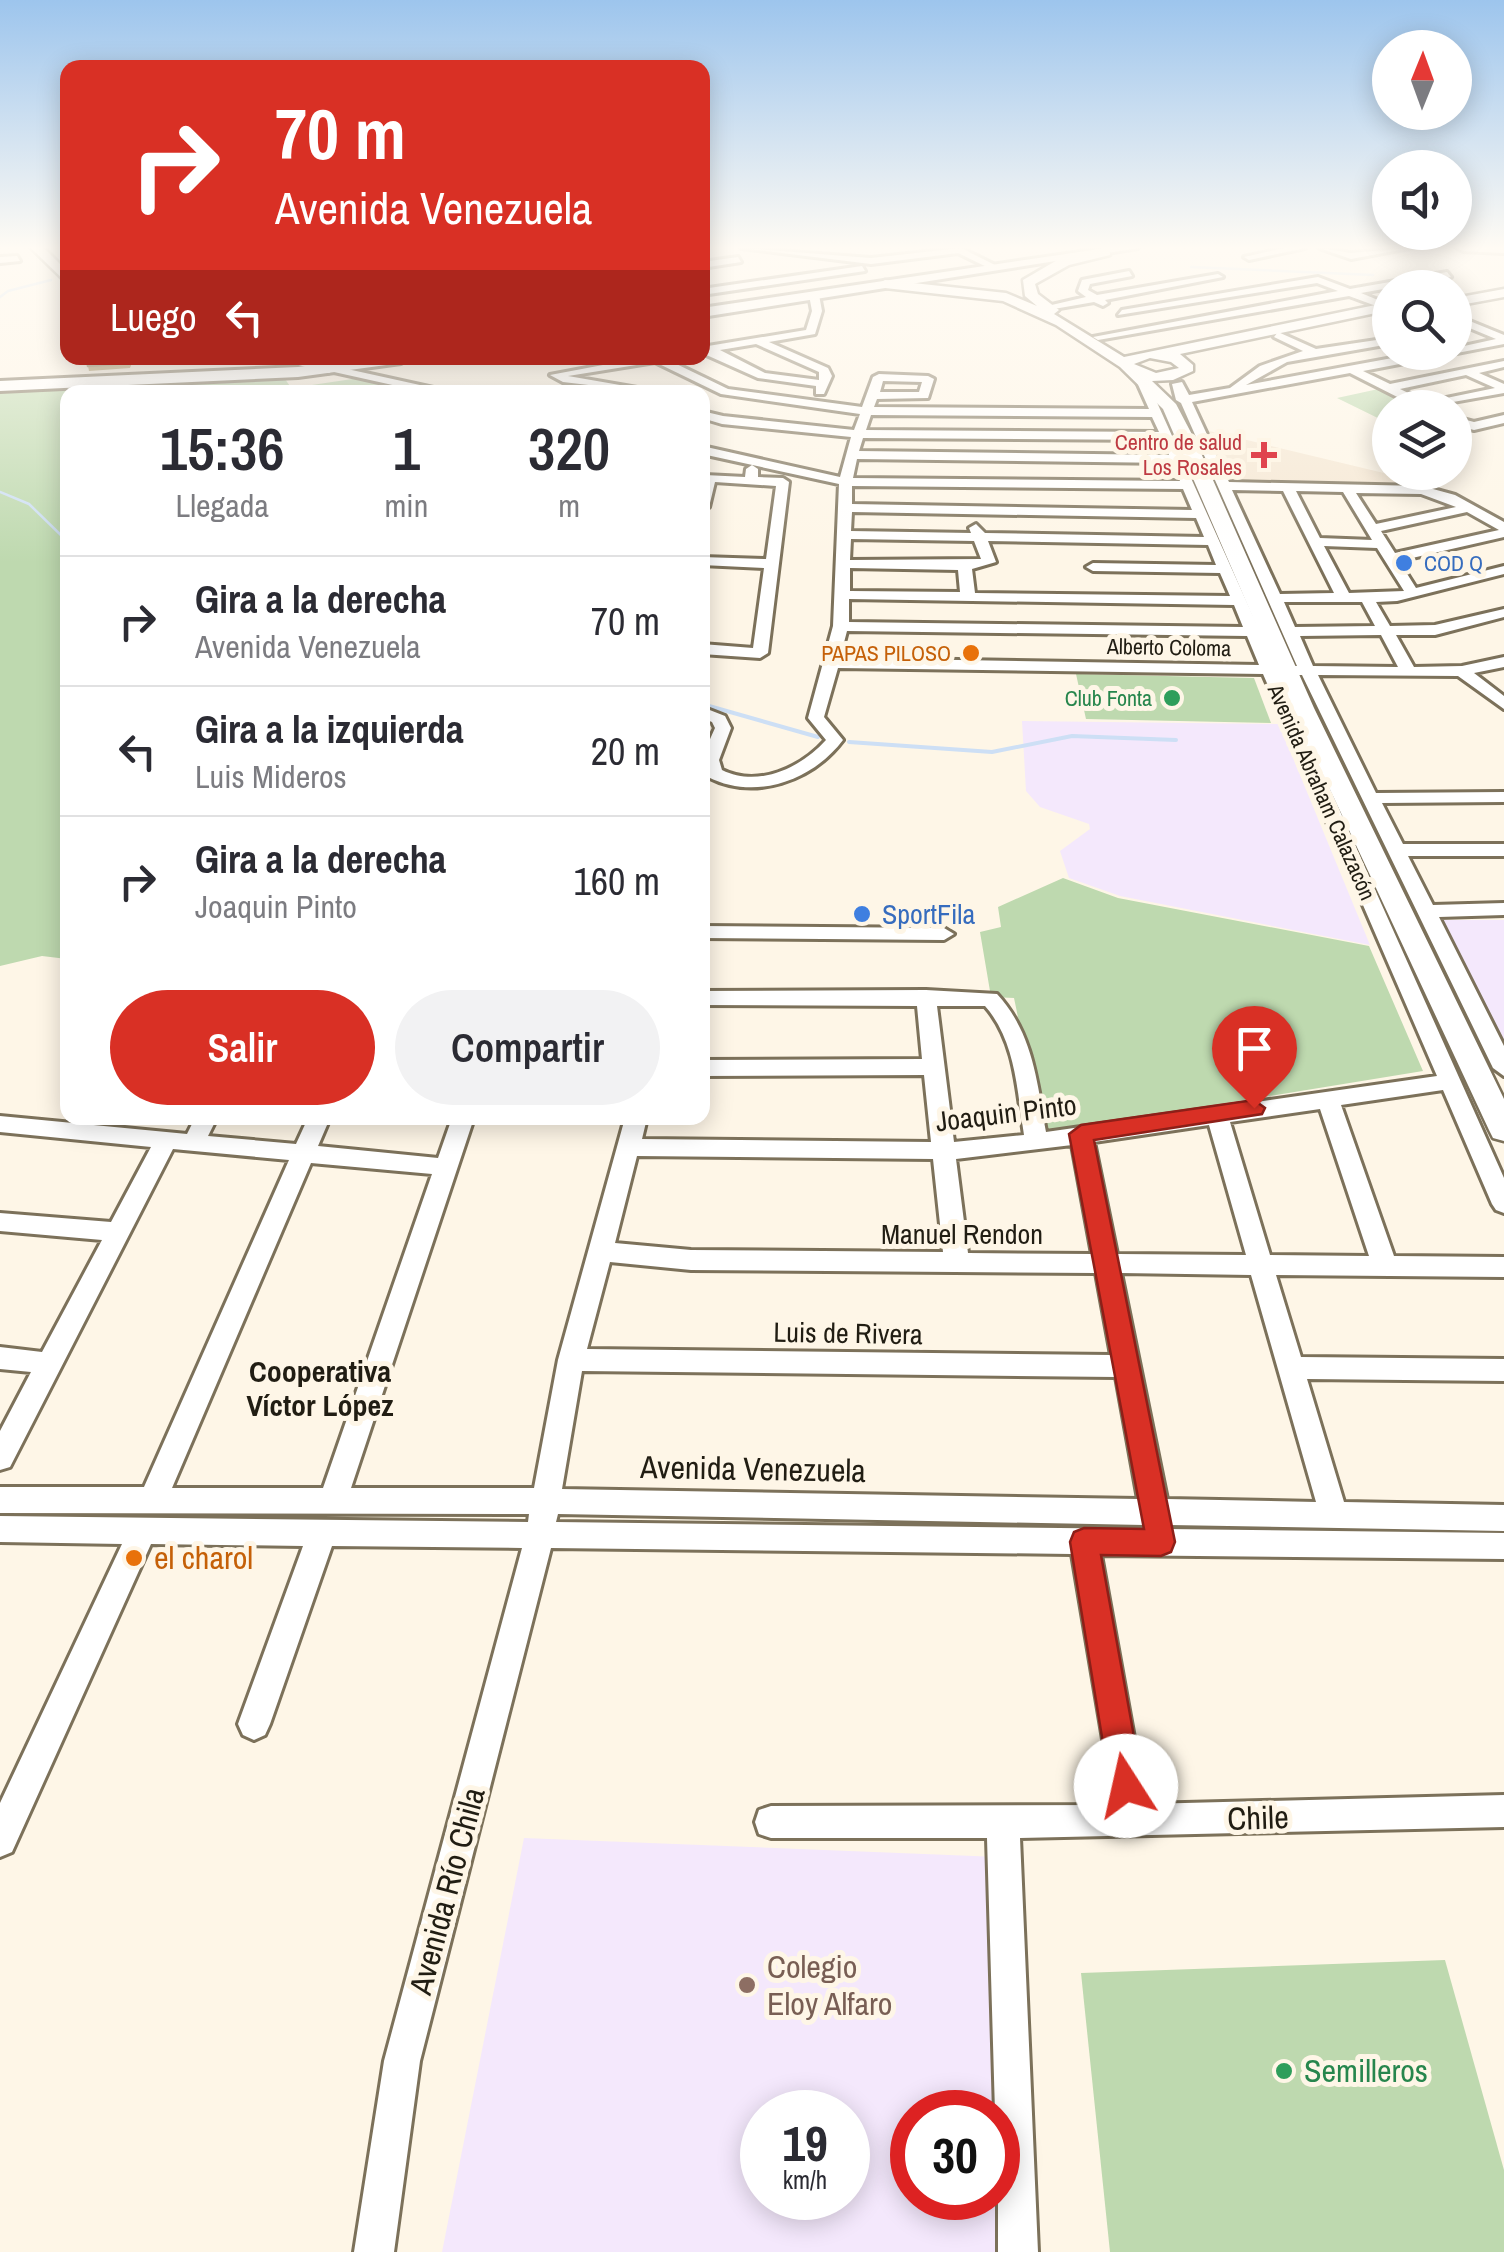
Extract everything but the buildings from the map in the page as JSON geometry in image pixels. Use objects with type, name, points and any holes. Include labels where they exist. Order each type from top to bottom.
[{"type":"highway","points":[[0,386],[248,376],[350,365]]},
{"type":"main road","points":[[1106,353],[1134,372],[1161,377],[1176,391]]},
{"type":"main road","points":[[1137,353],[1142,355]]},
{"type":"main road","points":[[1134,372],[1131,358],[1170,353]]},
{"type":"main road","points":[[1176,391],[1214,353]]},
{"type":"main road","points":[[1161,355],[1182,361],[1176,391]]},
{"type":"main road","points":[[314,365],[329,368]]},
{"type":"main road","name":"Avenida Abraham Calazacón","points":[[1176,391],[1288,671],[1504,1130]]},
{"type":"street","points":[[713,353],[762,376],[824,377]]},
{"type":"street","points":[[780,353],[824,377]]},
{"type":"street","points":[[1231,393],[1244,377],[1266,366],[1323,353]]},
{"type":"street","points":[[1318,354],[1391,390]]},
{"type":"street","points":[[1387,388],[1504,364]]},
{"type":"street","points":[[607,385],[556,375],[615,365]]},
{"type":"street","points":[[668,365],[709,385]]},
{"type":"street","points":[[710,385],[725,392],[864,411],[1051,412],[1176,391],[1231,393],[1372,366]]},
{"type":"street","points":[[329,368],[406,385]]},
{"type":"street","points":[[1467,371],[1504,389]]},
{"type":"street","name":"Avenida Abraham Calazacón","points":[[1134,372],[1176,391],[1292,632],[1288,671],[1448,1082],[1504,1204]]},
{"type":"street","points":[[814,405],[824,377]]},
{"type":"street","points":[[1472,397],[1504,389]]},
{"type":"street","name":"Avenida Abraham Calazacón","points":[[1176,391],[1169,436],[1251,632],[1288,671],[1370,798],[1504,1068]]},
{"type":"street","points":[[710,397],[725,392]]},
{"type":"street","points":[[710,716],[718,719],[723,728],[710,760],[714,773],[733,783],[772,780],[792,772],[835,740],[816,718],[841,626],[846,482],[864,411],[872,395]]},
{"type":"street","points":[[1051,412],[1051,456],[1076,512]]},
{"type":"street","points":[[710,416],[858,434],[1169,436]]},
{"type":"street","points":[[1472,425],[1504,419]]},
{"type":"street","points":[[710,452],[846,482],[1189,485]]},
{"type":"street","points":[[851,455],[1178,459]]},
{"type":"street","points":[[751,481],[754,461]]},
{"type":"street","points":[[710,478],[783,482],[760,653],[710,650]]},
{"type":"street","points":[[846,564],[988,564],[962,483]]},
{"type":"street","points":[[1225,486],[1422,490],[1469,508],[1504,530]]},
{"type":"street","points":[[1287,487],[1344,598]]},
{"type":"street","points":[[1347,488],[1411,591]]},
{"type":"street","points":[[846,508],[1201,514]]},
{"type":"street","points":[[1372,529],[1469,508]]},
{"type":"street","points":[[1392,558],[1504,530]]},
{"type":"street","points":[[845,535],[1212,541]]},
{"type":"street","points":[[1084,541],[1101,597]]},
{"type":"street","points":[[1318,542],[1382,544]]},
{"type":"street","points":[[710,562],[772,564]]},
{"type":"street","points":[[965,566],[968,595]]},
{"type":"street","points":[[1093,568],[1224,569]]},
{"type":"street","points":[[1276,598],[1396,597],[1504,570]]},
{"type":"street","points":[[844,595],[1237,601]]},
{"type":"street","points":[[1084,597],[1106,668]]},
{"type":"street","points":[[1367,598],[1410,672]]},
{"type":"street","points":[[1292,632],[1435,630],[1504,613]]},
{"type":"street","points":[[841,626],[1251,632]]},
{"type":"street","points":[[978,629],[984,666]]},
{"type":"street","name":"Alberto Coloma","points":[[832,663],[1410,672],[1462,671],[1504,662]]},
{"type":"street","points":[[1462,671],[1504,704]]},
{"type":"street","points":[[1370,798],[1504,797]]},
{"type":"street","points":[[1394,850],[1504,850]]},
{"type":"street","points":[[1424,911],[1504,909]]},
{"type":"street","points":[[710,932],[944,934]]},
{"type":"street","points":[[926,997],[958,1264]]},
{"type":"street","points":[[710,998],[977,997],[996,1004],[1018,1049],[1036,1141]]},
{"type":"street","points":[[710,1068],[933,1067]]},
{"type":"street","name":"Joaquin Pinto","points":[[628,1147],[943,1154],[1448,1082]]},
{"type":"street","points":[[1327,1097],[1384,1264]]},
{"type":"street","points":[[1218,1114],[1333,1513]]},
{"type":"street","points":[[0,1124],[445,1167]]},
{"type":"street","points":[[194,1142],[202,1125]]},
{"type":"street","points":[[1,1836],[147,1518],[316,1125]]},
{"type":"street","points":[[333,1499],[456,1125]]},
{"type":"street","name":"Avenida Río Chila","points":[[374,2252],[402,2061],[542,1518],[571,1360],[634,1125]]},
{"type":"street","points":[[1081,1134],[1161,1542]]},
{"type":"street","points":[[0,1458],[167,1139]]},
{"type":"street","points":[[0,1222],[118,1232]]},
{"type":"street","name":"Manuel Rendon","points":[[600,1250],[691,1260],[1504,1267]]},
{"type":"street","points":[[0,1358],[48,1363]]},
{"type":"street","name":"Luis de Rivera","points":[[571,1360],[1124,1366]]},
{"type":"street","points":[[1292,1368],[1504,1370]]},
{"type":"street","name":"Avenida Venezuela","points":[[0,1529],[333,1499],[542,1518],[1084,1542],[1504,1546]]},
{"type":"street","name":"Avenida Venezuela","points":[[0,1500],[147,1518],[323,1531],[542,1518],[1155,1511],[1504,1518]]},
{"type":"street","points":[[254,1724],[323,1531]]},
{"type":"street","points":[[1084,1542],[1132,1821]]},
{"type":"street","name":"Chile","points":[[771,1822],[1132,1821],[1504,1811]]},
{"type":"street","points":[[1003,1821],[1018,2252]]},
{"type":"shaded area","name":"Centro de salud Los Rosales","points":[[1205,430],[1372,470],[1372,485],[1233,483]]},
{"type":"shaded area","points":[[1022,721],[1279,724],[1370,945],[1120,896],[1069,878],[1060,851],[1090,829],[1089,824],[1040,807],[1026,791]]},
{"type":"shaded area","points":[[1438,920],[1504,920],[1504,1051]]},
{"type":"shaded area","name":"Colegio Eloy Alfaro","points":[[524,1838],[999,1857],[1000,2090],[890,2090],[890,2220],[1001,2220],[1001,2252],[442,2252]]},
{"type":"green space","points":[[359,378],[391,385],[312,385]]},
{"type":"green space","points":[[285,379],[289,385],[130,385]]},
{"type":"green space","points":[[60,388],[60,958],[42,956],[0,966],[0,390]]},
{"type":"green space","points":[[1372,390],[1372,415],[1337,398]]},
{"type":"green space","name":"Club Fonta","points":[[1076,674],[1254,678],[1271,723],[1086,719]]},
{"type":"green space","points":[[1063,878],[1118,898],[1369,946],[1423,1071],[1042,1133],[1014,998],[991,997],[980,932],[1001,927],[998,907]]},
{"type":"green space","name":"Semilleros","points":[[1445,1960],[1504,2170],[1504,2252],[1110,2252],[1081,1973]]},
{"type":"waterway","points":[[0,492],[29,504],[60,534]]},
{"type":"waterway","points":[[710,706],[818,737]]},
{"type":"waterway","points":[[849,742],[992,752],[1072,736],[1176,740]]},
{"type":"place","name":"Centro de salud Los Rosales","points":[[1264,455]]},
{"type":"place","name":"COD Q","points":[[1404,563]]},
{"type":"place","name":"PAPAS PILOSO","points":[[971,653]]},
{"type":"place","name":"Club Fonta","points":[[1172,698]]},
{"type":"place","name":"SportFila","points":[[862,914]]},
{"type":"place","name":"el charol","points":[[134,1558]]},
{"type":"place","name":"Colegio Eloy Alfaro","points":[[747,1985]]},
{"type":"place","name":"Semilleros","points":[[1284,2071]]},
{"type":"district","name":"Cooperativa Víctor López","points":[[320,1389]]},
{"type":"route","points":[[1126,1786],[1084,1542],[1161,1542],[1081,1134],[1254,1108]]}]
